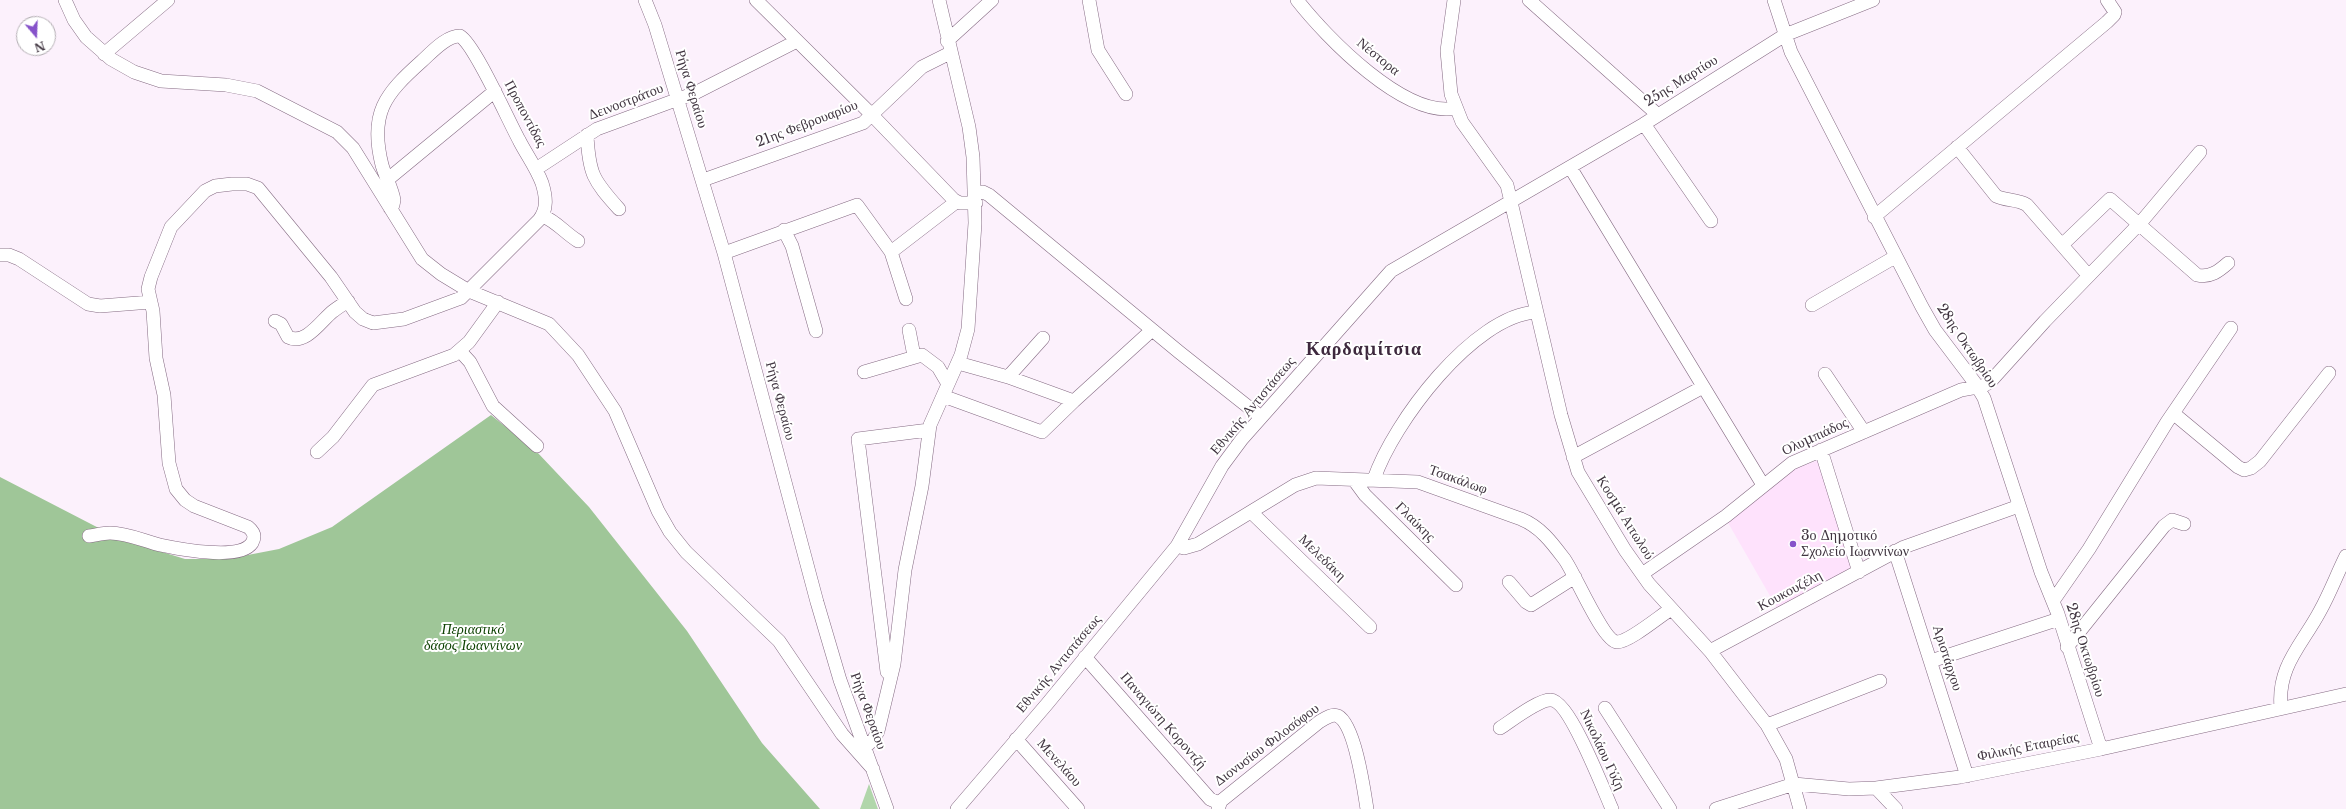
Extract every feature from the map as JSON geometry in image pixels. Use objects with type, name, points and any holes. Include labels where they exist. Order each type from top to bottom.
[{"type":"street","points":[[65,0],[79,28],[104,54],[134,72],[161,81],[220,85],[256,91],[325,124],[350,142],[422,259],[441,274],[469,291],[544,321],[559,333],[578,355],[619,417],[658,511],[670,532],[686,552],[779,640],[842,734],[872,769]]},
{"type":"street","points":[[104,54],[168,0]]},
{"type":"street","name":"Ρήγα Φεραίου","points":[[645,0],[655,25],[676,100],[703,180],[724,253],[816,602],[845,697],[887,809]]},
{"type":"street","points":[[756,0],[872,115],[956,202]]},
{"type":"street","points":[[864,748],[874,739],[878,731],[892,677],[905,570],[922,486],[929,430],[945,390],[958,363],[968,329],[976,198],[970,132],[939,0]]},
{"type":"street","name":"21ης Φεβρουαρίου","points":[[703,180],[862,123],[922,67],[949,47],[992,0]]},
{"type":"street","points":[[1089,0],[1098,50],[1126,94]]},
{"type":"street","name":"Νέστορα","points":[[1297,0],[1335,42],[1380,83],[1407,97],[1438,110],[1456,108]]},
{"type":"street","points":[[1454,0],[1447,41],[1447,65],[1450,87],[1456,108],[1471,135],[1502,177],[1510,200]]},
{"type":"street","points":[[1529,0],[1658,115]]},
{"type":"street","name":"28ης Οκτωβρίου","points":[[1774,0],[1785,35],[1804,79],[1895,257],[1932,326],[1978,387],[2041,572],[2053,601],[2101,749]]},
{"type":"street","name":"25ης Μαρτίου","points":[[1510,200],[1644,124],[1785,35],[1873,0]]},
{"type":"street","points":[[1874,217],[2114,15],[2115,12],[2107,0]]},
{"type":"street","name":"Προποντίδας","points":[[387,180],[378,142],[377,124],[380,110],[391,92],[407,74],[442,44],[453,37],[460,36],[465,41],[495,91],[519,140],[536,169],[546,202],[544,214]]},
{"type":"street","name":"Δεινοστράτου","points":[[536,169],[586,135],[604,126],[676,100],[797,41]]},
{"type":"street","points":[[390,208],[394,202],[387,180],[495,91]]},
{"type":"street","points":[[1644,124],[1711,221]]},
{"type":"street","points":[[586,135],[588,163],[594,180],[619,209]]},
{"type":"street","points":[[1957,147],[1996,196],[2003,200],[2018,200],[2027,205],[2088,275]]},
{"type":"street","name":"Ολυμπιάδος","points":[[1642,574],[1726,516],[1792,463],[1961,390],[1978,387],[1993,379],[2088,275],[2139,224],[2200,152]]},
{"type":"street","points":[[1570,167],[1763,485]]},
{"type":"street","points":[[89,536],[111,533],[190,551],[218,552],[238,551],[251,544],[254,538],[253,531],[248,527],[194,506],[185,500],[176,489],[169,463],[166,406],[156,358],[149,283],[171,227],[205,191],[215,186],[232,184],[254,185],[261,190],[363,319],[373,323],[383,323],[404,319],[461,298],[544,214],[555,222],[567,235],[578,242]]},
{"type":"street","points":[[891,252],[956,202],[976,198],[983,192],[990,195],[1152,330],[1261,417]]},
{"type":"street","points":[[2062,245],[2110,199],[2197,275],[2206,276],[2215,273],[2228,263]]},
{"type":"street","name":"Κοσμά Αιτωλού","points":[[1510,200],[1536,312],[1573,457],[1590,494],[1642,574],[1671,609],[1710,651],[1767,725],[1783,751],[1794,784],[1800,809]]},
{"type":"street","name":"Εθνικής Αντιστάσεως","points":[[957,809],[1177,546],[1222,466],[1261,417],[1391,271],[1510,200]]},
{"type":"street","points":[[724,253],[784,230],[857,205],[891,252],[906,299]]},
{"type":"street","points":[[784,230],[792,246],[816,331]]},
{"type":"street","points":[[0,256],[10,255],[19,259],[88,304],[100,306],[151,302]]},
{"type":"street","points":[[1812,305],[1895,257]]},
{"type":"street","points":[[275,321],[281,324],[288,337],[294,340],[301,338],[348,301]]},
{"type":"street","points":[[317,452],[333,437],[373,385],[439,362],[460,351],[498,302]]},
{"type":"street","points":[[1374,479],[1378,467],[1414,408],[1443,372],[1476,341],[1501,322],[1517,315],[1536,312]]},
{"type":"street","points":[[2053,601],[2089,549],[2140,462],[2231,328]]},
{"type":"street","points":[[909,330],[914,356]]},
{"type":"street","points":[[864,372],[914,356],[925,357],[936,365],[945,390],[1042,432],[1152,330]]},
{"type":"street","points":[[1008,377],[1043,338]]},
{"type":"street","points":[[460,351],[470,362],[494,406],[537,446]]},
{"type":"street","points":[[958,363],[1008,377],[1074,401]]},
{"type":"street","points":[[2173,413],[2238,467],[2244,470],[2251,468],[2260,461],[2329,373]]},
{"type":"street","points":[[1825,374],[1864,432]]},
{"type":"street","points":[[1573,457],[1703,387]]},
{"type":"street","points":[[892,677],[887,671],[858,439],[929,430]]},
{"type":"street","points":[[1821,450],[1859,572]]},
{"type":"street","name":"Τσακάλωφ","points":[[1177,546],[1184,548],[1198,544],[1304,481],[1316,478],[1354,480],[1374,479],[1423,483],[1528,522],[1551,542],[1575,577],[1604,630],[1615,642],[1628,638],[1671,609]]},
{"type":"street","name":"Γλαύκης","points":[[1354,480],[1366,495],[1456,585]]},
{"type":"street","name":"Κουκουζέλη","points":[[1710,651],[1859,572],[1895,551],[2019,506]]},
{"type":"street","name":"Μελεδάκη","points":[[1251,512],[1370,627]]},
{"type":"street","points":[[2067,647],[2164,526],[2172,520],[2184,524]]},
{"type":"street","name":"Αριστάρχου","points":[[1895,551],[1967,776]]},
{"type":"street","points":[[2281,708],[2280,688],[2283,676],[2296,649],[2320,612],[2346,556]]},
{"type":"street","points":[[1509,582],[1526,602],[1531,605],[1575,577]]},
{"type":"street","points":[[1931,661],[2059,619]]},
{"type":"street","name":"Παναγιώτη Κοροντζή","points":[[1085,656],[1210,799],[1218,806]]},
{"type":"street","points":[[1767,725],[1880,681]]},
{"type":"street","name":"Φιλικής Εταιρείας","points":[[1716,809],[1794,784],[1849,789],[1876,788],[1967,776],[2101,749],[2346,694]]},
{"type":"street","name":"Νικολάου Γύζη","points":[[1500,728],[1546,700],[1558,701],[1572,722],[1612,809]]},
{"type":"street","points":[[1605,708],[1670,809]]},
{"type":"street","name":"Διονυσίου Φιλοσόφου","points":[[1218,806],[1319,722],[1336,715],[1343,720],[1352,738],[1367,809]]},
{"type":"street","name":"Μενελάου","points":[[1016,739],[1078,809]]},
{"type":"street","points":[[1876,788],[1896,809]]},
{"type":"shaded area","name":"3ο Δημοτικό Σχολείο Ιωαννίνων","points":[[1819,460],[1853,567],[1777,608],[1727,521],[1794,469]]},
{"type":"green space","name":"Περιαστικό δάσος Ιωαννίνων","points":[[491,415],[537,452],[589,507],[687,631],[762,743],[820,809],[0,809],[0,477],[120,539],[185,559],[227,559],[279,549],[332,527]]},
{"type":"green space","points":[[869,784],[878,809],[860,809]]},
{"type":"place","name":"3ο Δημοτικό Σχολείο Ιωαννίνων","points":[[1793,544]]},
{"type":"district","name":"Καρδαμίτσια","points":[[1364,350]]}]
